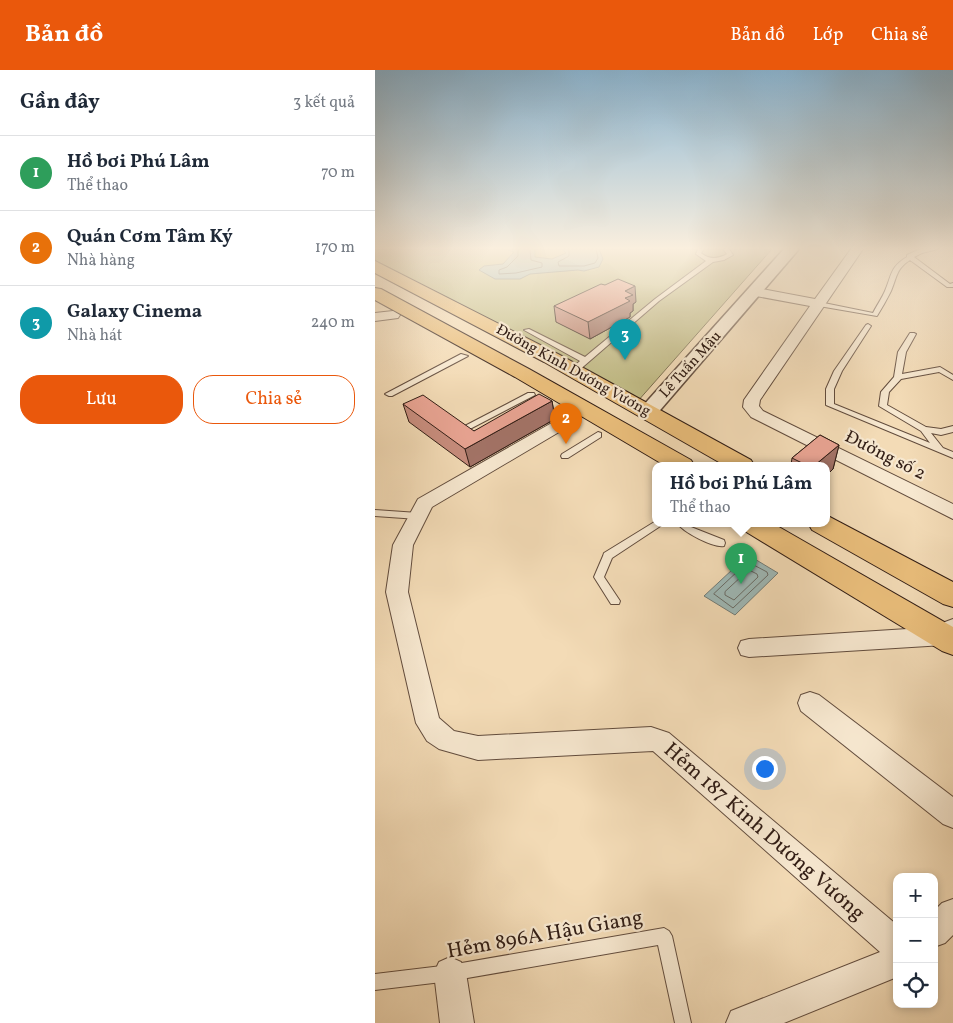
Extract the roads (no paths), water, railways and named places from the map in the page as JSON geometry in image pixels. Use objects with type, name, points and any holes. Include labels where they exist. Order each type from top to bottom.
[{"type":"main road","name":"Đường Kinh Dương Vương","points":[[409,293],[559,378],[570,419],[652,467]]},
{"type":"main road","name":"Đường Kinh Dương Vương","points":[[420,293],[559,378],[678,462]]},
{"type":"main road","name":"Đường Kinh Dương Vương","points":[[375,294],[644,417],[736,462]]},
{"type":"main road","name":"Đường Kinh Dương Vương","points":[[375,305],[384,316],[464,356],[559,378]]},
{"type":"main road","name":"Đường Kinh Dương Vương","points":[[644,417],[713,462]]},
{"type":"main road","points":[[830,515],[953,582]]},
{"type":"main road","points":[[759,527],[951,632]]},
{"type":"main road","points":[[789,527],[951,632]]},
{"type":"main road","points":[[828,527],[953,596]]},
{"type":"street","name":"Lê Tuấn Mậu","points":[[644,417],[755,293]]},
{"type":"street","points":[[764,293],[819,304]]},
{"type":"street","name":"Đường số 2","points":[[826,293],[752,400],[751,407],[757,414],[953,512]]},
{"type":"street","name":"Hẻm 187 Kinh Dương Vương","points":[[570,419],[425,504],[403,545],[397,592],[427,723],[436,733],[448,741],[478,748],[651,739],[660,741],[893,943]]},
{"type":"street","points":[[749,648],[951,632]]},
{"type":"street","points":[[810,703],[953,814]]},
{"type":"street","points":[[938,928],[953,914]]},
{"type":"street","points":[[743,1023],[893,963]]},
{"type":"street","points":[[450,973],[457,1023]]},
{"type":"lane","points":[[463,429],[559,378],[666,293]]},
{"type":"lane","points":[[819,304],[875,315],[887,293]]},
{"type":"lane","points":[[868,326],[838,371],[830,389],[831,405],[953,455]]},
{"type":"lane","points":[[527,330],[559,378]]},
{"type":"lane","points":[[899,377],[902,352],[912,334]]},
{"type":"lane","points":[[389,394],[464,356]]},
{"type":"lane","points":[[939,449],[924,430],[883,406],[885,392],[899,377],[940,369],[953,378]]},
{"type":"lane","points":[[943,372],[953,369]]},
{"type":"lane","points":[[924,430],[941,432],[953,429]]},
{"type":"lane","points":[[565,456],[598,435]]},
{"type":"lane","points":[[375,513],[418,516]]},
{"type":"lane","points":[[615,601],[599,577],[608,556],[654,527]]},
{"type":"lane","points":[[686,527],[720,543]]},
{"type":"lane","name":"Hẻm 896A Hậu Giang","points":[[375,982],[450,973],[664,936],[683,1023]]},
{"type":"water","points":[[748,555],[778,573],[735,615],[704,596]]},
{"type":"place","name":"Galaxy Cinema","points":[[625,360]]},
{"type":"place","name":"Quán Cơm Tâm Ký","points":[[566,444]]},
{"type":"place","name":"Hồ bơi Phú Lâm","points":[[741,584]]}]
